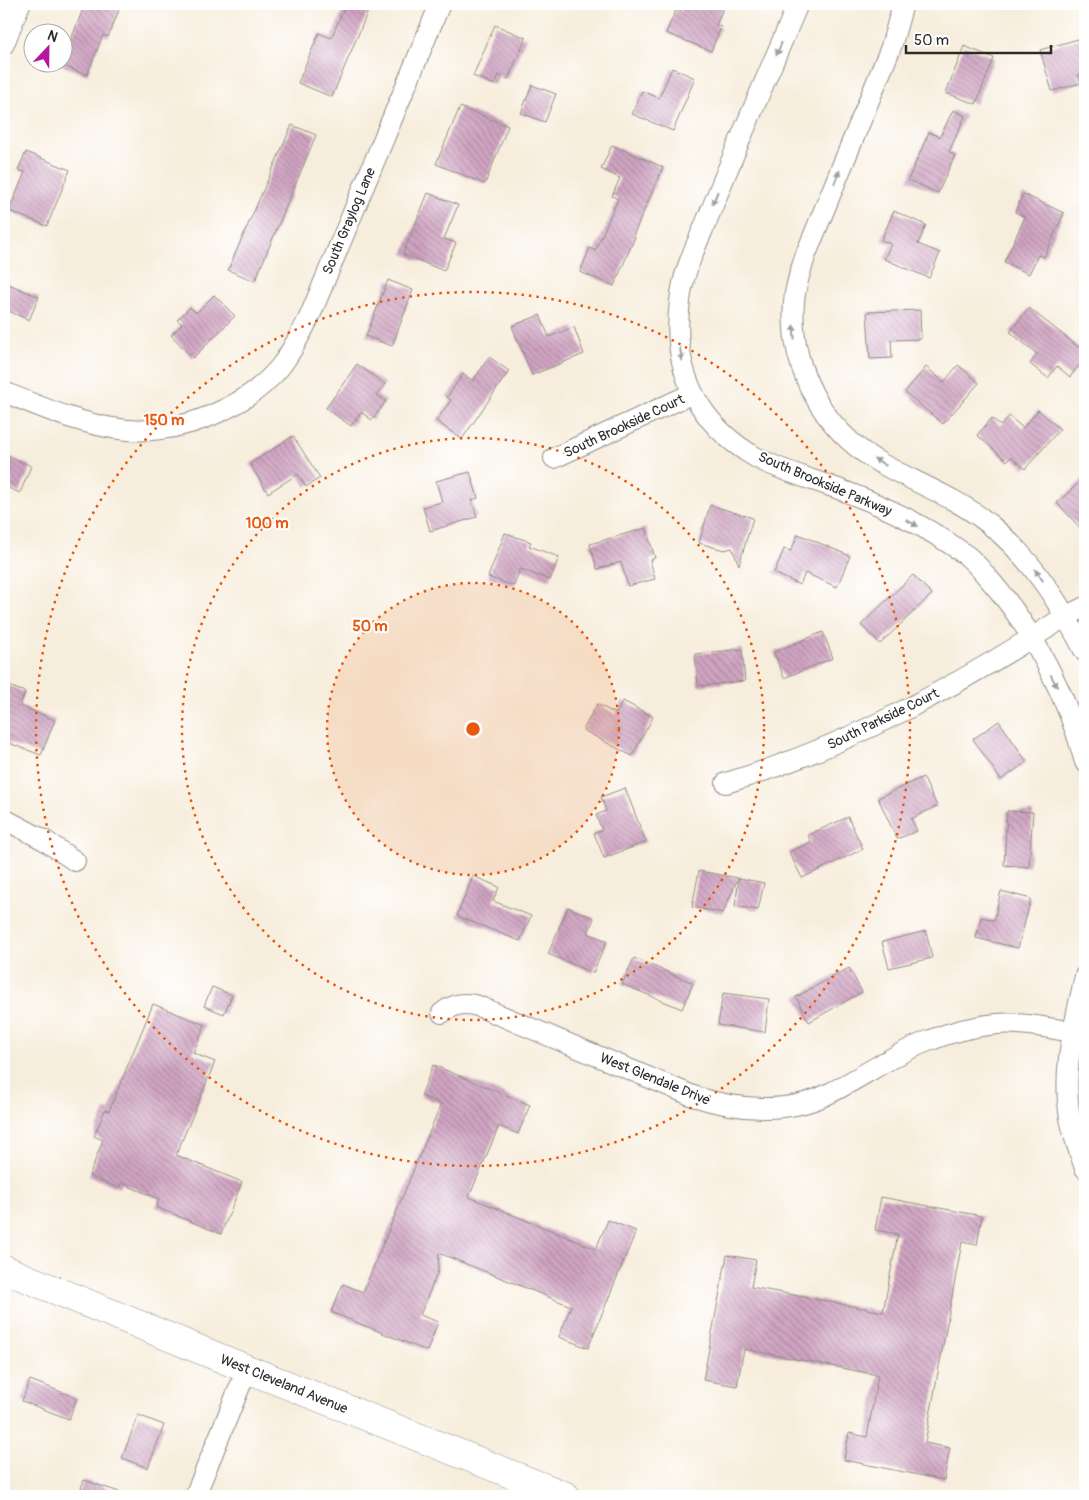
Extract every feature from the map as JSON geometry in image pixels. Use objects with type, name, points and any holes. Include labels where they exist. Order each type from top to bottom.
[{"type":"main road","name":"West Cleveland Avenue","points":[[4,1268],[247,1369],[566,1496]]},
{"type":"street","points":[[4,44],[20,4]]},
{"type":"street","name":"South Graylog Lane","points":[[4,392],[43,408],[86,422],[126,430],[148,430],[193,422],[249,396],[279,368],[293,349],[309,318],[440,4]]},
{"type":"street","name":"South Brookside Parkway","points":[[798,4],[720,187],[684,282],[680,300],[678,334],[681,359],[687,379],[693,393],[715,427],[726,437],[758,458],[787,471],[848,492],[884,507],[967,556],[1004,596],[1032,638],[1065,702],[1078,736],[1085,762]]},
{"type":"street","points":[[903,4],[891,47],[806,254],[796,284],[794,328],[797,352],[808,386],[822,411],[848,440],[879,462],[938,491],[970,510],[1006,538],[1032,566],[1066,616],[1085,652]]},
{"type":"street","name":"South Brookside Court","points":[[554,458],[693,393]]},
{"type":"street","name":"South Parkside Court","points":[[726,783],[779,765],[859,732],[954,684],[1066,616],[1085,607]]},
{"type":"street","points":[[4,819],[44,840],[75,861]]},
{"type":"street","points":[[1085,976],[1070,1044],[1068,1077],[1069,1111],[1073,1131],[1085,1168]]},
{"type":"street","name":"West Glendale Drive","points":[[442,1013],[450,1007],[461,1003],[478,1006],[693,1096],[714,1103],[751,1108],[794,1105],[828,1094],[923,1043],[965,1030],[998,1024],[1028,1025],[1073,1032]]},
{"type":"street","points":[[195,1496],[247,1369]]},
{"type":"building","points":[[85,4],[104,4],[119,10],[108,37],[103,35],[87,75],[72,69],[72,37]]},
{"type":"building","points":[[346,4],[371,4],[332,97],[298,83],[319,33],[331,38]]},
{"type":"building","points":[[684,4],[725,4],[716,25],[721,27],[711,51],[666,33],[676,10],[680,12]]},
{"type":"building","points":[[495,25],[526,38],[508,79],[499,75],[495,85],[473,76]]},
{"type":"building","points":[[1085,37],[1085,72],[1078,75],[1081,83],[1052,91],[1040,50]]},
{"type":"building","points":[[964,46],[994,58],[976,104],[946,93]]},
{"type":"building","points":[[672,68],[695,78],[673,131],[632,114],[642,91],[659,98]]},
{"type":"building","points":[[532,85],[556,94],[545,122],[521,113]]},
{"type":"building","points":[[460,107],[508,126],[485,184],[436,164]]},
{"type":"building","points":[[953,110],[965,116],[949,152],[955,155],[938,193],[908,180],[929,132],[940,137]]},
{"type":"building","points":[[292,125],[316,135],[255,281],[228,270]]},
{"type":"building","points":[[612,145],[663,167],[614,286],[580,272],[590,248],[595,251],[618,199],[612,196],[620,178],[601,169]]},
{"type":"building","points":[[26,152],[70,170],[47,226],[9,211],[25,172],[18,170]]},
{"type":"building","points":[[428,193],[458,205],[444,239],[456,243],[444,271],[403,254]]},
{"type":"building","points":[[1023,194],[1064,213],[1044,257],[1038,255],[1029,274],[1004,262],[1025,217],[1015,212]]},
{"type":"building","points":[[894,211],[926,225],[918,244],[940,253],[929,278],[884,259],[891,244],[881,240]]},
{"type":"building","points":[[388,280],[413,290],[392,346],[366,336]]},
{"type":"building","points":[[4,282],[39,297],[29,320],[4,309]]},
{"type":"building","points":[[214,295],[235,316],[193,358],[171,335],[182,324],[177,320],[190,307],[196,313]]},
{"type":"building","points":[[1029,308],[1085,352],[1085,358],[1070,377],[1057,366],[1048,378],[1030,364],[1037,354],[1010,332]]},
{"type":"building","points":[[920,310],[921,339],[891,340],[892,358],[870,359],[867,312]]},
{"type":"building","points":[[540,315],[549,337],[574,327],[584,354],[532,375],[512,326]]},
{"type":"building","points":[[489,357],[509,371],[462,439],[436,421],[451,400],[447,397],[463,374],[473,381]]},
{"type":"building","points":[[357,364],[385,384],[377,395],[386,401],[372,420],[361,412],[351,426],[326,408]]},
{"type":"building","points":[[958,365],[979,383],[943,424],[905,392],[926,367],[944,382]]},
{"type":"building","points":[[1038,410],[1060,429],[1025,469],[1011,457],[1007,461],[977,435],[992,418],[1001,426],[1009,416],[1023,428]]},
{"type":"building","points":[[293,436],[320,478],[306,487],[298,474],[268,493],[250,464]]},
{"type":"building","points":[[4,454],[31,466],[20,493],[4,486]]},
{"type":"building","points":[[470,472],[478,498],[472,500],[477,517],[430,531],[423,507],[442,502],[436,481]]},
{"type":"building","points":[[1085,477],[1085,533],[1057,503]]},
{"type":"building","points":[[710,505],[753,518],[739,565],[732,548],[724,550],[699,543]]},
{"type":"building","points":[[646,528],[655,558],[650,560],[655,579],[628,586],[621,562],[597,569],[590,544]]},
{"type":"building","points":[[505,533],[531,542],[529,546],[559,557],[550,580],[520,569],[514,586],[488,577]]},
{"type":"building","points":[[798,534],[850,556],[837,587],[805,573],[800,585],[774,573],[784,549],[791,551]]},
{"type":"building","points":[[913,575],[932,594],[880,644],[861,625]]},
{"type":"building","points":[[823,632],[833,658],[784,678],[774,652]]},
{"type":"building","points":[[742,649],[745,681],[698,686],[695,654]]},
{"type":"building","points":[[4,684],[25,692],[20,706],[55,720],[41,755],[6,742],[4,744]]},
{"type":"building","points":[[623,701],[653,717],[632,756],[583,730],[597,704],[616,714]]},
{"type":"building","points":[[999,721],[1027,762],[1001,780],[973,739]]},
{"type":"building","points":[[923,777],[937,806],[911,819],[917,831],[897,839],[878,798]]},
{"type":"building","points":[[625,788],[646,842],[604,858],[594,833],[602,830],[596,815],[606,811],[601,797]]},
{"type":"building","points":[[1007,811],[1033,812],[1029,867],[1004,865]]},
{"type":"building","points":[[848,817],[863,849],[802,878],[789,852],[811,842],[808,835]]},
{"type":"building","points":[[699,871],[738,878],[723,913],[692,907]]},
{"type":"building","points":[[473,876],[499,887],[493,901],[531,916],[520,941],[457,916]]},
{"type":"building","points":[[739,878],[764,883],[758,910],[735,906]]},
{"type":"building","points":[[1001,891],[1031,899],[1018,948],[976,938],[981,917],[994,920]]},
{"type":"building","points":[[568,907],[594,918],[588,933],[607,941],[593,973],[548,954]]},
{"type":"building","points":[[926,931],[932,958],[889,968],[882,942]]},
{"type":"building","points":[[634,958],[693,983],[682,1009],[622,984]]},
{"type":"building","points":[[849,968],[862,992],[809,1022],[796,997]]},
{"type":"building","points":[[212,987],[232,995],[224,1014],[204,1006]]},
{"type":"building","points":[[723,993],[769,999],[765,1032],[718,1025]]},
{"type":"building","points":[[153,1004],[205,1025],[193,1053],[215,1062],[176,1155],[242,1182],[221,1234],[156,1207],[159,1199],[121,1183],[119,1188],[89,1176],[103,1140],[94,1136],[105,1110],[109,1111]]},
{"type":"building","points":[[433,1065],[530,1105],[518,1134],[499,1126],[469,1197],[596,1249],[608,1220],[636,1231],[588,1348],[559,1337],[571,1306],[439,1253],[438,1271],[420,1315],[438,1322],[427,1351],[331,1312],[343,1284],[363,1292],[441,1104],[421,1096]]},
{"type":"building","points":[[881,1197],[982,1216],[977,1245],[962,1242],[925,1443],[950,1448],[944,1480],[844,1460],[849,1433],[867,1437],[878,1375],[744,1349],[737,1386],[703,1380],[727,1255],[756,1260],[751,1287],[883,1312],[898,1234],[875,1230]]},
{"type":"building","points":[[30,1380],[77,1398],[69,1419],[22,1401]]},
{"type":"building","points":[[138,1415],[164,1425],[148,1468],[122,1458]]},
{"type":"building","points":[[84,1480],[125,1494],[124,1496],[78,1496]]}]
